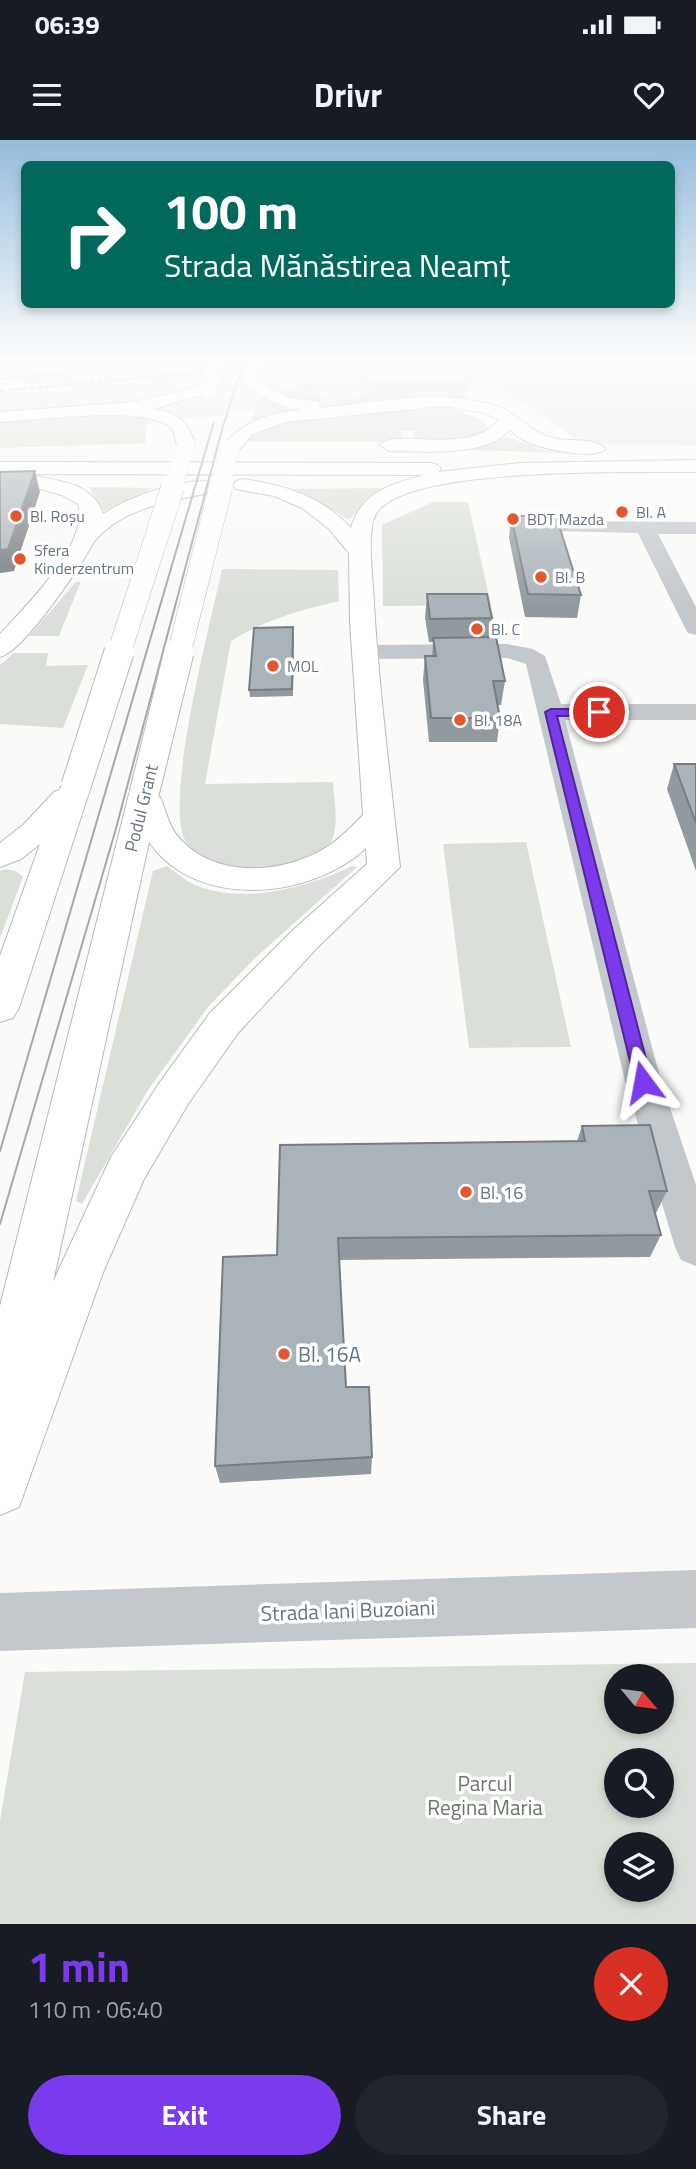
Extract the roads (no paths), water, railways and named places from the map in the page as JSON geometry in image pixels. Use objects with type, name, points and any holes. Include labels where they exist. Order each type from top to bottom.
[{"type":"main road","points":[[0,1008],[76,786],[188,441]]},
{"type":"main road","name":"Podul Grant","points":[[0,1408],[145,794],[241,441]]},
{"type":"main road","points":[[38,474],[172,452],[241,448],[243,441]]},
{"type":"main road","points":[[373,445],[478,441]]},
{"type":"main road","points":[[547,441],[564,446],[696,449]]},
{"type":"main road","points":[[38,474],[696,466]]},
{"type":"main road","points":[[0,649],[48,594],[85,538],[107,518],[138,501],[170,492],[233,484],[408,469]]},
{"type":"main road","points":[[0,1488],[81,1270],[126,1170],[174,1093],[224,1023],[305,939],[384,867],[365,652],[360,552],[362,518],[380,499],[421,481],[544,469]]},
{"type":"main road","points":[[4,470],[233,484],[274,490],[314,504],[332,518],[360,552]]},
{"type":"main road","points":[[38,474],[89,502],[93,515],[85,538]]},
{"type":"main road","points":[[0,857],[36,831],[76,786]]},
{"type":"main road","points":[[145,794],[153,824],[167,846],[190,864],[217,875],[241,880],[282,877],[310,869],[338,855],[380,816]]},
{"type":"street","points":[[557,527],[696,528]]},
{"type":"street","points":[[645,528],[696,628]]},
{"type":"street","points":[[365,652],[507,651],[525,654],[537,661],[643,1082],[696,1247]]},
{"type":"street","points":[[551,712],[696,712]]},
{"type":"street","name":"Strada Iani Buzoiani","points":[[0,1622],[696,1600]]},
{"type":"tram line","points":[[0,1151],[208,441]]},
{"type":"tram line","points":[[0,1224],[115,832],[219,441]]},
{"type":"place","name":"Bl. A","points":[[622,512]]},
{"type":"place","name":"Bl. Roșu","points":[[16,516]]},
{"type":"place","name":"BDT Mazda","points":[[513,519]]},
{"type":"place","name":"Sfera Kinderzentrum","points":[[20,559]]},
{"type":"place","name":"Bl. B","points":[[541,577]]},
{"type":"place","name":"Bl. C","points":[[477,629]]},
{"type":"place","name":"MOL","points":[[273,666]]},
{"type":"place","name":"Bl. 18A","points":[[460,720]]},
{"type":"place","name":"Bl. 16","points":[[466,1192]]},
{"type":"place","name":"Bl. 16A","points":[[284,1354]]},
{"type":"park label","name":"Parcul Regina Maria","points":[[485,1795]]}]
